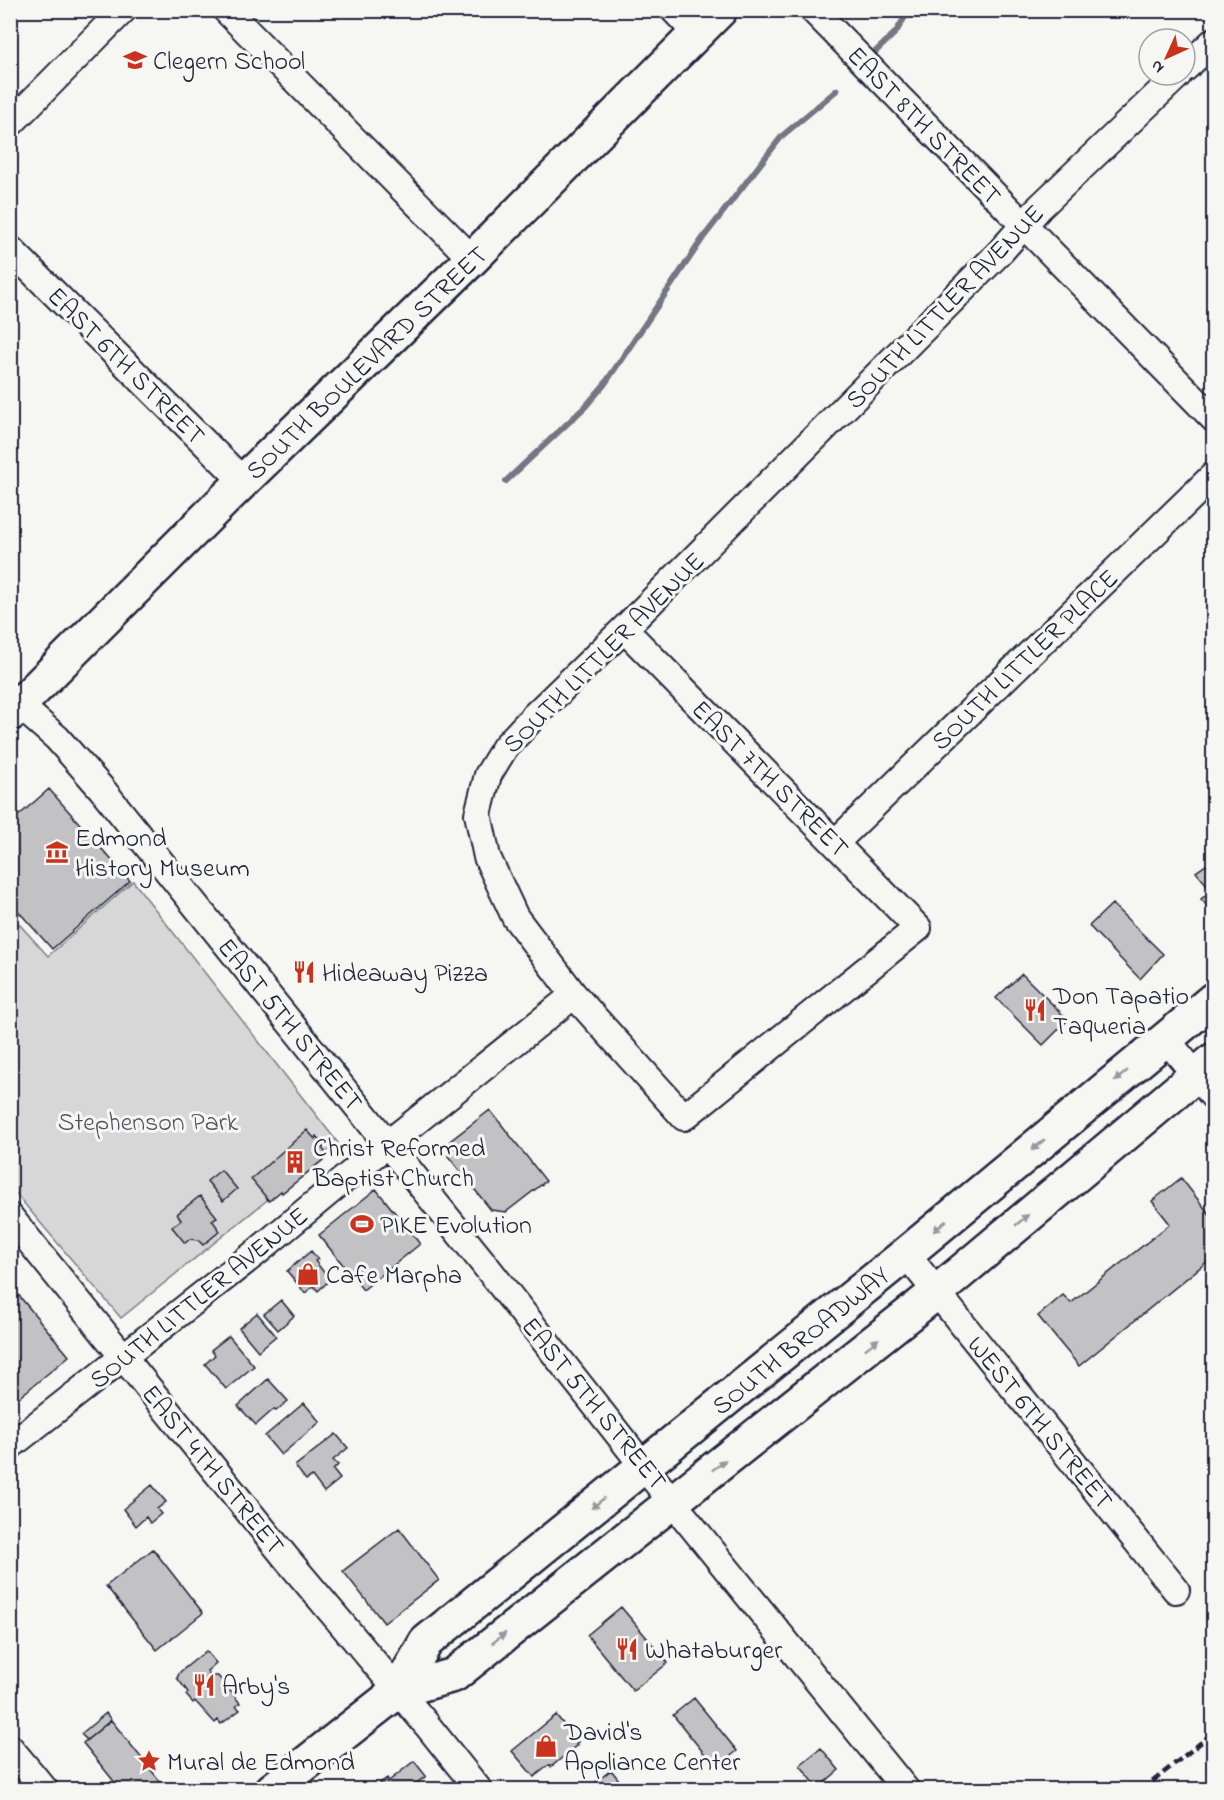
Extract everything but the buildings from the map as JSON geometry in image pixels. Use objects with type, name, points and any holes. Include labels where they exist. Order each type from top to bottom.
[{"type":"main road","name":"SOUTH BOULEVARD STREET","points":[[13,705],[472,259],[720,10]]},
{"type":"main road","name":"SOUTH BROADWAY","points":[[272,1790],[398,1691],[426,1642],[906,1254],[1214,999]]},
{"type":"main road","name":"SOUTH BROADWAY","points":[[398,1691],[454,1675],[1208,1077]]},
{"type":"street","points":[[10,124],[123,10]]},
{"type":"street","points":[[226,10],[472,259]]},
{"type":"street","points":[[674,10],[697,34]]},
{"type":"street","name":"EAST 8TH STREET","points":[[813,10],[1214,419]]},
{"type":"street","points":[[1197,57],[1214,41]]},
{"type":"street","name":"SOUTH LITTLER AVENUE","points":[[10,1446],[258,1251],[574,995],[515,917],[487,857],[478,814],[488,775],[505,747],[1001,251],[1040,207],[1165,87]]},
{"type":"street","name":"EAST 6TH STREET","points":[[10,249],[244,482]]},
{"type":"street","name":"SOUTH LITTLER PLACE","points":[[835,843],[1214,475]]},
{"type":"street","name":"EAST 7TH STREET","points":[[574,995],[684,1117],[918,928],[624,629]]},
{"type":"street","name":"EAST 5TH STREET","points":[[13,705],[57,738],[101,788],[388,1144],[644,1467],[906,1790]]},
{"type":"street","points":[[1166,1039],[1208,1077]]},
{"type":"street","name":"EAST 4TH STREET","points":[[10,1217],[272,1541],[479,1790]]},
{"type":"street","name":"WEST 6TH STREET","points":[[906,1254],[1176,1590]]},
{"type":"street","points":[[10,1748],[45,1790]]},
{"type":"green space","name":"Stephenson Park","points":[[133,881],[338,1143],[121,1318],[11,1188],[10,914],[48,956]]},
{"type":"waterway","points":[[874,53],[896,32],[909,10]]},
{"type":"waterway","points":[[506,481],[585,407],[604,385],[703,238],[782,136],[837,90]]},
{"type":"railway","points":[[1142,1790],[1214,1732]]},
{"type":"place","name":"Clegern School","points":[[135,60]]},
{"type":"place","name":"Edmond History Museum","points":[[57,852]]},
{"type":"place","name":"Hideaway Pizza","points":[[304,972]]},
{"type":"place","name":"Don Tapatio Taqueria","points":[[1035,1010]]},
{"type":"place","name":"Christ Reformed Baptist Church","points":[[295,1162]]},
{"type":"place","name":"PIKE Evolution","points":[[362,1224]]},
{"type":"place","name":"Cafe Marpha","points":[[308,1274]]},
{"type":"place","name":"Whataburger","points":[[627,1649]]},
{"type":"place","name":"Arby's","points":[[204,1685]]},
{"type":"place","name":"David's Appliance Center","points":[[546,1746]]},
{"type":"place","name":"Mural de Edmond","points":[[149,1761]]}]
